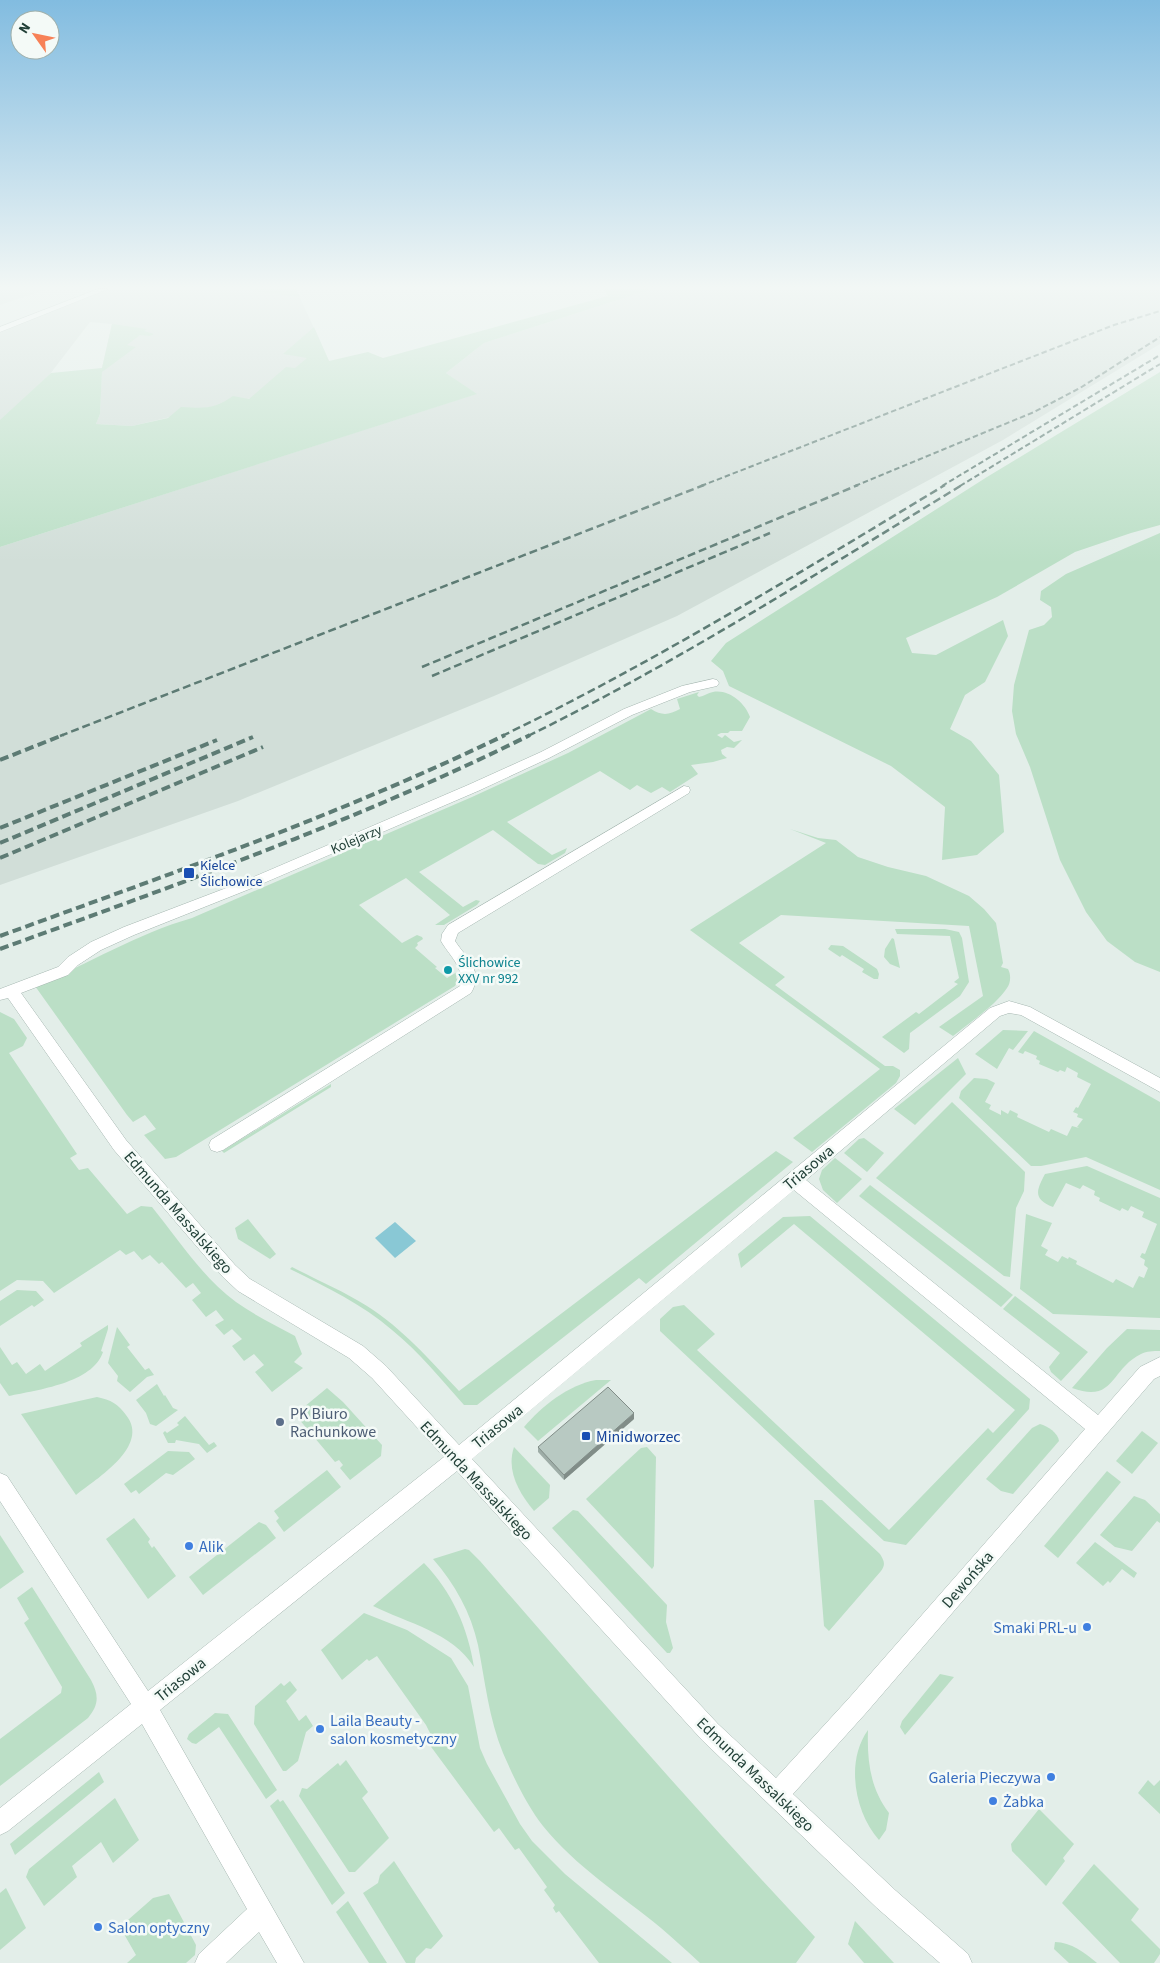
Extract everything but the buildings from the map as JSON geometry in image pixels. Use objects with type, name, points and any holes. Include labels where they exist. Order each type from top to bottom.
[{"type":"street","name":"Kolejarzy","points":[[6,993],[63,971],[73,961],[96,946],[129,931],[247,885],[424,810],[545,754],[628,712],[686,689],[713,682]]},
{"type":"street","points":[[217,1145],[461,993],[468,984],[469,978],[465,966],[448,941],[449,934],[453,930],[684,790]]},
{"type":"street","name":"Edmunda Massalskiego","points":[[6,993],[120,1145],[229,1271],[250,1289],[356,1352],[379,1372],[456,1458],[704,1725],[776,1796],[886,1899],[959,1963]]},
{"type":"street","name":"Triasowa","points":[[0,1823],[504,1421],[986,1018],[1001,1009],[1009,1007],[1025,1011],[1160,1086]]},
{"type":"street","points":[[793,1179],[1099,1428]]},
{"type":"street","name":"Dewońska","points":[[776,1796],[871,1690],[1147,1373],[1160,1366]]},
{"type":"street","points":[[0,1483],[145,1706],[292,1963]]},
{"type":"street","points":[[208,1963],[262,1912]]},
{"type":"shaded area","points":[[0,381],[43,381],[0,422]]},
{"type":"shaded area","points":[[101,381],[293,381],[269,394],[132,426],[96,424],[100,414]]},
{"type":"shaded area","points":[[457,381],[1100,381],[1003,440],[677,616],[494,696],[238,801],[0,885],[0,547],[476,394]]},
{"type":"green space","points":[[43,381],[102,381],[100,414],[96,424],[132,426],[168,418],[181,407],[214,406],[233,396],[249,399],[270,381],[457,381],[477,394],[0,547],[0,420]]},
{"type":"green space","points":[[1146,381],[1160,381],[1160,525],[1075,552],[997,597],[906,638],[912,653],[936,655],[1003,620],[1008,636],[985,682],[965,695],[950,729],[971,741],[999,775],[1004,832],[977,855],[942,860],[945,807],[891,766],[729,686],[723,671],[711,661],[726,643],[987,477]]},
{"type":"green space","points":[[1160,533],[1160,972],[1135,962],[1107,941],[1086,912],[1060,860],[1030,767],[1016,734],[1012,711],[1014,685],[1029,630],[1044,625],[1052,617],[1051,607],[1040,600],[1041,591],[1066,574]]},
{"type":"green space","points":[[699,692],[697,695],[699,697],[713,692],[730,695],[736,698],[748,712],[750,717],[742,731],[730,731],[717,735],[722,738],[725,735],[734,742],[742,740],[734,748],[727,747],[721,750],[722,754],[727,758],[691,765],[698,774],[670,792],[662,787],[651,793],[637,785],[630,790],[600,771],[507,822],[552,855],[567,848],[565,853],[545,865],[538,864],[493,830],[419,872],[463,907],[476,900],[480,901],[477,905],[444,925],[435,925],[450,915],[406,878],[359,905],[402,943],[417,935],[422,937],[423,939],[417,943],[418,945],[415,948],[447,978],[457,972],[456,978],[458,980],[455,986],[176,1157],[165,1159],[144,1135],[156,1129],[145,1115],[133,1122],[127,1115],[35,986],[151,932],[192,918],[472,797],[568,753],[651,709],[662,714],[676,711],[680,709],[677,699]]},
{"type":"green space","points":[[790,829],[818,838],[836,840],[858,857],[888,867],[926,876],[969,896],[996,923],[1003,963],[1001,967],[1008,969],[1010,976],[1008,986],[996,1001],[953,1036],[939,1027],[983,996],[969,926],[781,915],[739,943],[785,977],[775,985],[885,1066],[893,1066],[900,1070],[900,1076],[896,1083],[812,1152],[793,1138],[880,1069],[690,930],[826,843]]},
{"type":"green space","points":[[895,929],[945,929],[959,932],[962,938],[969,982],[960,996],[910,1033],[909,1049],[904,1053],[882,1037],[916,1012],[919,1014],[958,984],[954,982],[959,978],[950,936],[897,934]]},
{"type":"green space","points":[[892,938],[894,939],[900,968],[890,964],[884,957],[885,949]]},
{"type":"green space","points":[[831,945],[843,946],[877,969],[878,979],[874,979],[862,972],[864,969],[842,955],[840,957],[828,949]]},
{"type":"green space","points":[[0,1012],[14,1019],[27,1038],[23,1046],[9,1053],[77,1154],[70,1158],[79,1170],[88,1168],[127,1214],[141,1206],[152,1207],[201,1269],[224,1292],[250,1311],[295,1336],[302,1354],[294,1362],[303,1368],[272,1392],[255,1372],[264,1365],[254,1354],[244,1361],[232,1346],[242,1339],[232,1329],[224,1335],[215,1325],[224,1320],[216,1310],[206,1317],[192,1300],[201,1293],[193,1283],[186,1288],[162,1262],[159,1264],[150,1255],[142,1260],[134,1251],[126,1255],[120,1250],[54,1293],[43,1281],[17,1280],[0,1291]]},
{"type":"green space","points":[[1003,1030],[1028,1031],[1013,1050],[1009,1048],[997,1069],[975,1054]]},
{"type":"green space","points":[[1034,1031],[1160,1102],[1160,1190],[1086,1157],[1041,1166],[1031,1166],[959,1098],[961,1091],[974,1078],[987,1079],[995,1083],[985,1102],[991,1105],[989,1109],[1001,1115],[1001,1110],[1008,1114],[1010,1110],[1018,1114],[1017,1117],[1049,1132],[1051,1129],[1067,1136],[1072,1126],[1079,1128],[1077,1127],[1083,1119],[1077,1117],[1078,1114],[1073,1112],[1076,1107],[1078,1108],[1091,1084],[1077,1077],[1078,1073],[1067,1067],[1065,1072],[1060,1070],[1058,1072],[1039,1064],[1040,1061],[1036,1059],[1037,1056],[1025,1051],[1023,1054],[1018,1052]]},
{"type":"green space","points":[[958,1058],[966,1074],[915,1125],[894,1109]]},
{"type":"green space","points":[[331,1084],[331,1087],[224,1153],[222,1151]]},
{"type":"green space","points":[[952,1102],[1025,1172],[1024,1191],[1016,1208],[1010,1277],[1004,1276],[876,1178]]},
{"type":"green space","points":[[864,1138],[884,1153],[867,1172],[844,1153],[859,1139]]},
{"type":"green space","points":[[776,1151],[793,1162],[646,1284],[639,1278],[477,1405],[464,1405],[402,1338],[368,1312],[343,1296],[290,1269],[292,1267],[339,1290],[380,1315],[416,1345],[459,1391]]},
{"type":"green space","points":[[835,1158],[862,1179],[837,1203],[823,1190],[819,1179],[822,1170]]},
{"type":"green space","points":[[1087,1166],[1160,1198],[1160,1318],[1053,1314],[1020,1289],[1026,1214],[1052,1223],[1041,1246],[1048,1250],[1045,1255],[1058,1262],[1062,1256],[1068,1259],[1069,1257],[1077,1261],[1076,1264],[1113,1283],[1116,1279],[1133,1288],[1139,1276],[1144,1278],[1148,1268],[1144,1265],[1145,1260],[1140,1257],[1142,1253],[1145,1254],[1157,1224],[1142,1217],[1144,1212],[1131,1206],[1128,1211],[1122,1208],[1120,1211],[1099,1201],[1100,1198],[1094,1195],[1095,1191],[1083,1185],[1080,1189],[1066,1183],[1053,1207],[1039,1198],[1038,1190],[1045,1174]]},
{"type":"green space","points":[[870,1185],[1013,1295],[1001,1307],[859,1196]]},
{"type":"green space","points":[[810,1216],[1030,1399],[1029,1409],[906,1545],[884,1541],[660,1331],[660,1319],[673,1307],[684,1305],[715,1334],[697,1350],[889,1530],[988,1428],[993,1433],[1015,1410],[794,1224],[741,1268],[738,1254],[783,1217]]},
{"type":"green space","points":[[248,1219],[276,1254],[270,1259],[238,1239],[235,1228]]},
{"type":"green space","points":[[17,1290],[36,1291],[44,1300],[34,1307],[32,1305],[0,1326],[0,1301]]},
{"type":"green space","points":[[1015,1296],[1088,1352],[1061,1381],[1051,1372],[1049,1367],[1060,1353],[1003,1309]]},
{"type":"green space","points":[[108,1325],[101,1351],[103,1352],[97,1363],[76,1378],[48,1388],[9,1396],[0,1383],[0,1347],[12,1365],[17,1362],[26,1374],[40,1364],[45,1371],[82,1346],[80,1343]]},
{"type":"green space","points":[[117,1327],[130,1345],[127,1347],[145,1370],[149,1368],[154,1375],[147,1377],[130,1392],[117,1381],[118,1376],[108,1363]]},
{"type":"green space","points":[[1127,1329],[1160,1330],[1160,1351],[1146,1352],[1131,1360],[1111,1383],[1097,1392],[1086,1392],[1072,1388],[1107,1348]]},
{"type":"green space","points":[[596,1380],[611,1380],[538,1441],[524,1427],[539,1411],[556,1398],[575,1386]]},
{"type":"green space","points":[[157,1384],[173,1408],[178,1410],[156,1426],[150,1424],[146,1413],[136,1400]]},
{"type":"green space","points":[[327,1388],[343,1402],[382,1445],[381,1456],[350,1480],[340,1468],[343,1465],[339,1460],[335,1462],[298,1418],[307,1411],[304,1407]]},
{"type":"green space","points":[[97,1397],[114,1403],[123,1411],[132,1427],[132,1438],[118,1461],[76,1495],[21,1414]]},
{"type":"green space","points":[[185,1416],[209,1445],[214,1442],[217,1446],[207,1453],[199,1444],[176,1440],[175,1443],[168,1443],[163,1433],[165,1431],[167,1433],[179,1425],[177,1423]]},
{"type":"green space","points":[[1040,1424],[1052,1430],[1057,1435],[1059,1441],[1013,1494],[1001,1491],[986,1479],[1032,1428]]},
{"type":"green space","points":[[1142,1431],[1158,1443],[1132,1474],[1116,1461]]},
{"type":"green space","points":[[514,1447],[550,1485],[549,1498],[534,1511],[523,1497],[515,1481],[512,1465]]},
{"type":"green space","points":[[647,1447],[656,1457],[654,1566],[652,1569],[586,1499],[641,1448]]},
{"type":"green space","points":[[168,1451],[189,1452],[195,1459],[173,1475],[166,1473],[139,1494],[136,1490],[131,1493],[124,1484]]},
{"type":"green space","points":[[327,1470],[341,1487],[284,1532],[276,1521],[279,1518],[274,1511]]},
{"type":"green space","points":[[1107,1471],[1121,1482],[1058,1558],[1044,1546]]},
{"type":"green space","points":[[1134,1496],[1145,1500],[1160,1514],[1160,1523],[1157,1521],[1132,1551],[1115,1547],[1100,1535]]},
{"type":"green space","points":[[814,1500],[822,1500],[880,1554],[884,1562],[881,1571],[829,1631],[824,1626]]},
{"type":"green space","points":[[573,1510],[578,1511],[667,1605],[666,1622],[673,1648],[670,1653],[667,1653],[552,1528]]},
{"type":"green space","points":[[134,1518],[150,1539],[148,1542],[152,1548],[154,1546],[176,1576],[148,1599],[106,1539]]},
{"type":"green space","points":[[259,1522],[266,1525],[276,1538],[203,1595],[189,1577]]},
{"type":"green space","points":[[0,1535],[24,1572],[0,1589]]},
{"type":"green space","points":[[1095,1542],[1137,1573],[1134,1578],[1122,1569],[1110,1583],[1108,1581],[1103,1586],[1076,1563]]},
{"type":"green space","points":[[465,1549],[469,1550],[480,1561],[687,1798],[815,1937],[796,1963],[700,1963],[661,1928],[584,1868],[543,1826],[521,1791],[498,1740],[488,1700],[478,1645],[471,1622],[455,1589],[433,1559]]},
{"type":"green space","points":[[424,1563],[451,1598],[468,1638],[474,1667],[454,1645],[441,1637],[373,1606]]},
{"type":"green space","points":[[32,1587],[91,1680],[97,1700],[88,1718],[0,1786],[0,1739],[61,1693],[62,1687],[24,1623],[29,1619],[17,1598]]},
{"type":"green space","points":[[364,1613],[407,1630],[451,1658],[468,1686],[480,1748],[487,1764],[520,1824],[532,1841],[565,1874],[672,1963],[599,1963],[559,1911],[556,1913],[553,1908],[555,1905],[544,1890],[547,1887],[519,1848],[515,1850],[499,1828],[494,1832],[426,1740],[431,1735],[426,1725],[377,1656],[369,1661],[367,1659],[342,1680],[321,1650]]},
{"type":"green space","points":[[940,1674],[954,1677],[905,1735],[900,1727],[902,1721]]},
{"type":"green space","points":[[290,1681],[297,1690],[286,1701],[299,1721],[306,1715],[313,1726],[306,1732],[298,1761],[286,1771],[283,1771],[254,1724],[255,1706],[281,1683],[284,1686]]},
{"type":"green space","points":[[215,1713],[228,1714],[277,1790],[266,1799],[219,1727],[196,1744],[187,1739],[189,1734]]},
{"type":"green space","points":[[868,1730],[868,1753],[871,1774],[878,1794],[889,1813],[886,1830],[879,1840],[864,1816],[856,1787],[857,1757],[861,1743]]},
{"type":"green space","points":[[346,1760],[368,1792],[362,1798],[389,1838],[355,1872],[349,1872],[299,1796],[302,1788],[307,1789],[338,1763],[340,1766]]},
{"type":"green space","points":[[99,1772],[104,1782],[15,1855],[10,1844]]},
{"type":"green space","points":[[1148,1780],[1154,1786],[1160,1780],[1160,1814],[1138,1793]]},
{"type":"green space","points":[[115,1798],[139,1840],[113,1863],[101,1842],[72,1866],[77,1877],[44,1906],[26,1877],[29,1869]]},
{"type":"green space","points":[[278,1799],[280,1802],[283,1800],[345,1893],[332,1905],[270,1806]]},
{"type":"green space","points":[[1039,1809],[1074,1844],[1063,1858],[1065,1861],[1046,1886],[1012,1851],[1011,1844]]},
{"type":"green space","points":[[394,1861],[443,1936],[431,1949],[426,1948],[416,1958],[415,1963],[406,1963],[363,1893],[378,1883],[380,1875]]},
{"type":"green space","points":[[1094,1864],[1139,1909],[1131,1920],[1160,1949],[1160,1954],[1154,1963],[1120,1963],[1062,1903]]},
{"type":"green space","points":[[6,1888],[26,1928],[0,1950],[0,1893]]},
{"type":"green space","points":[[169,1894],[196,1945],[195,1955],[186,1963],[127,1963],[136,1955],[120,1927],[153,1898]]},
{"type":"green space","points":[[348,1901],[387,1963],[369,1963],[336,1912]]},
{"type":"green space","points":[[855,1921],[894,1963],[864,1963],[848,1944]]},
{"type":"green space","points":[[1055,1942],[1072,1946],[1097,1963],[1069,1963],[1054,1949]]},
{"type":"water","points":[[395,1222],[416,1241],[395,1258],[375,1238]]},
{"type":"railway","points":[[701,486],[971,381]]},
{"type":"railway","points":[[855,486],[1034,412],[1092,381]]},
{"type":"railway","points":[[942,486],[1117,381]]},
{"type":"railway","points":[[960,486],[1133,381]]},
{"type":"railway","points":[[60,736],[704,485]]},
{"type":"railway","points":[[422,667],[858,485]]},
{"type":"railway","points":[[502,736],[559,708],[671,647],[781,584],[945,485]]},
{"type":"railway","points":[[530,735],[584,708],[694,647],[962,485]]},
{"type":"railway","points":[[432,676],[770,533]]},
{"type":"railway","points":[[0,760],[63,735]]},
{"type":"railway","points":[[0,936],[192,866],[318,817],[443,764],[505,735]]},
{"type":"railway","points":[[0,949],[268,850],[400,795],[530,735]]},
{"type":"railway","points":[[0,843],[253,737]]},
{"type":"railway","points":[[0,828],[217,740]]},
{"type":"railway","points":[[0,858],[263,747]]},
{"type":"place","name":"Kielce Ślichowice","points":[[189,873]]},
{"type":"place","name":"Ślichowice XXV nr 992","points":[[448,970]]},
{"type":"place","name":"PK Biuro Rachunkowe","points":[[280,1422]]},
{"type":"place","name":"Minidworzec","points":[[586,1436]]},
{"type":"place","name":"Alik","points":[[189,1546]]},
{"type":"place","name":"Smaki PRL-u","points":[[1087,1627]]},
{"type":"place","name":"Laila Beauty - salon kosmetyczny","points":[[320,1729]]},
{"type":"place","name":"Galeria Pieczywa","points":[[1051,1777]]},
{"type":"place","name":"Żabka","points":[[993,1801]]},
{"type":"place","name":"Salon optyczny","points":[[98,1927]]}]
